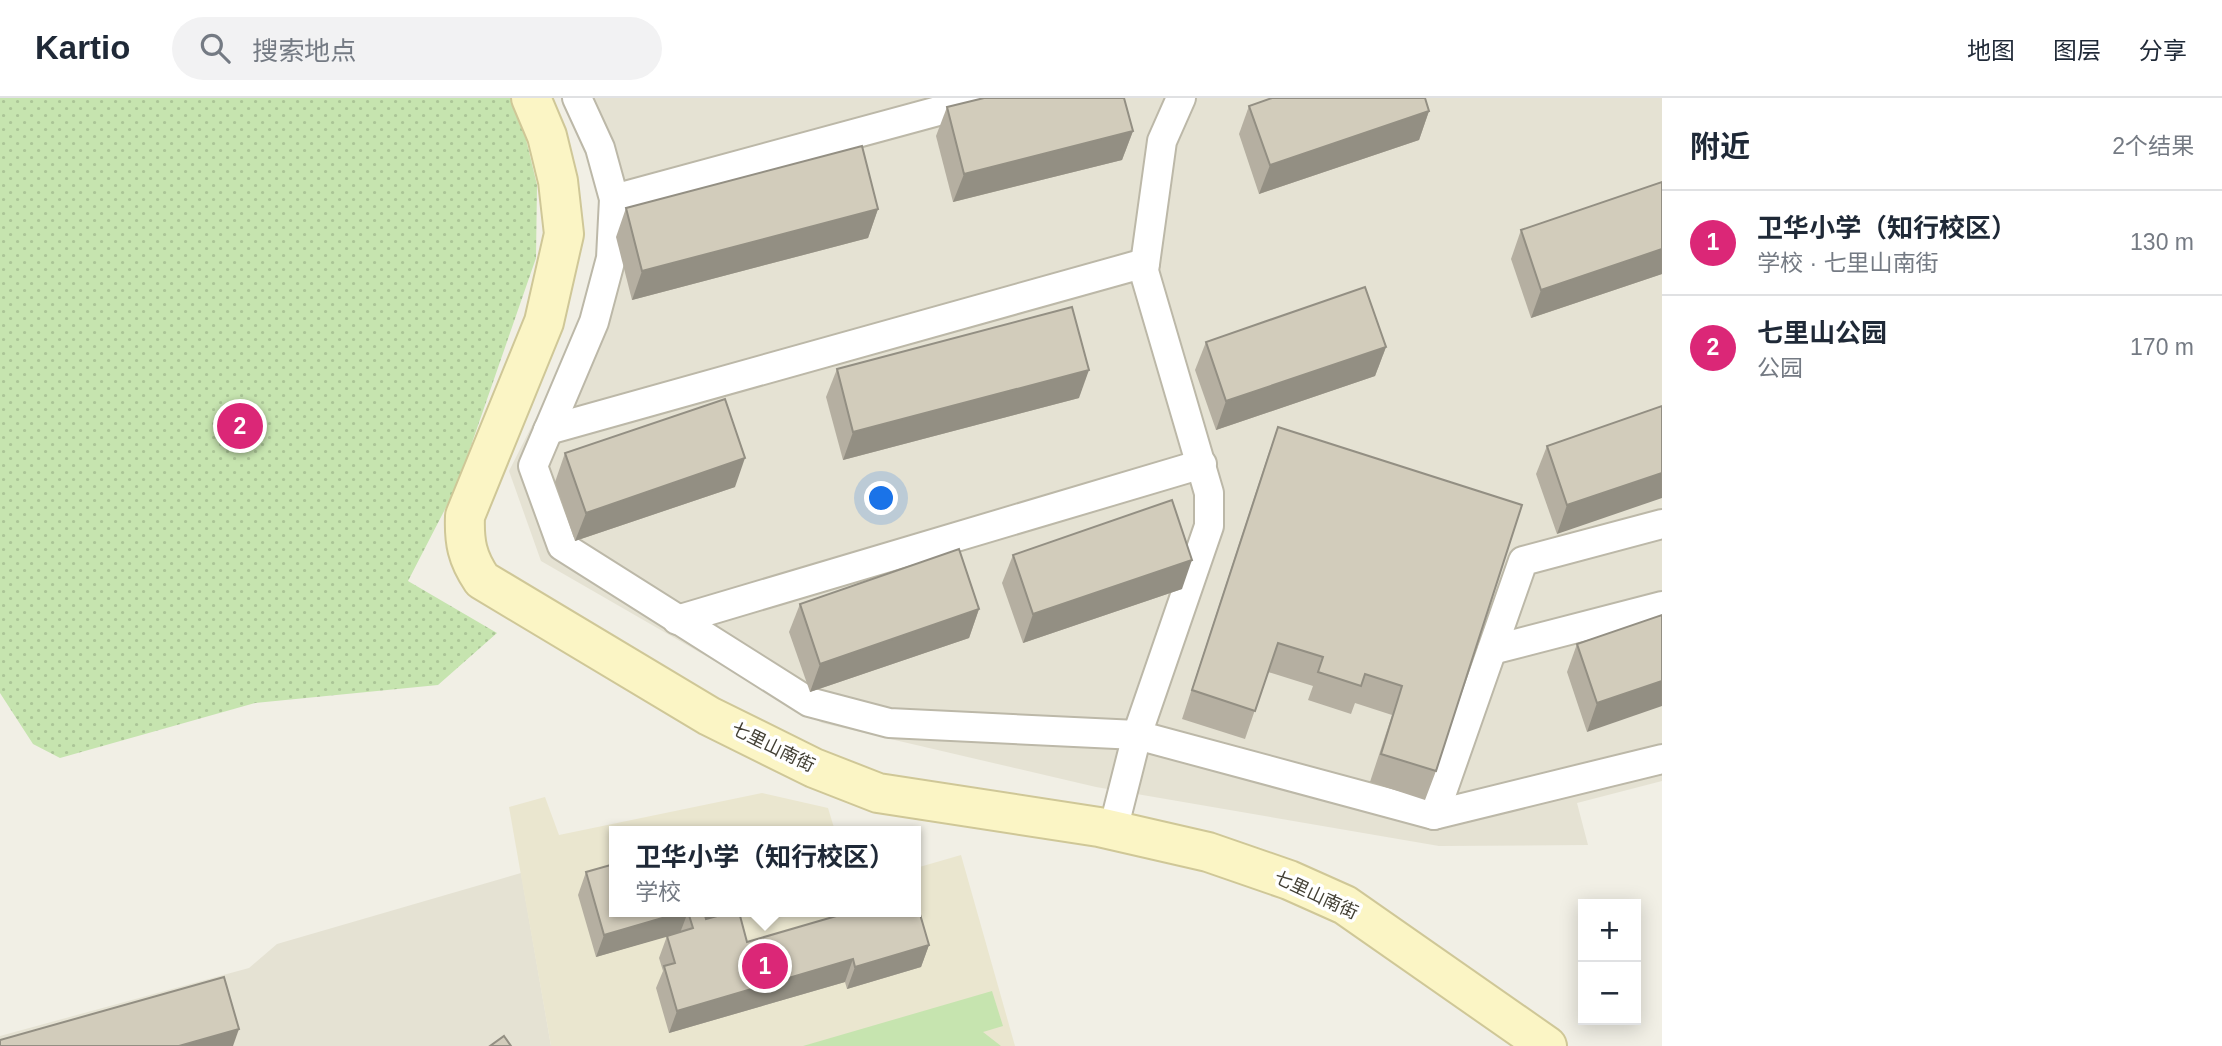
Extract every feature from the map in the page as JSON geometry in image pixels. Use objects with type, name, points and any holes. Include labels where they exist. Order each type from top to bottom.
[{"type":"street","name":"七里山南街","points":[[531,98],[547,136],[558,181],[564,234],[544,322],[465,516],[464,542],[469,560],[482,580],[709,716],[814,768],[878,793],[1113,830],[1208,852],[1289,880],[1345,905],[1548,1046]]},
{"type":"street","points":[[577,98],[600,148],[614,199],[611,258],[594,322],[533,466],[562,546],[809,702],[889,723],[1137,735],[1434,815],[1662,758]]},
{"type":"street","points":[[614,199],[986,98]]},
{"type":"street","points":[[1113,830],[1137,735],[1209,526],[1209,493],[1202,464],[1147,289],[1145,263],[1162,141],[1181,98]]},
{"type":"street","points":[[548,430],[1145,263]]},
{"type":"street","points":[[677,620],[1202,464]]},
{"type":"street","points":[[1434,815],[1523,561],[1662,524]]},
{"type":"street","points":[[1492,650],[1662,606]]},
{"type":"shaded area","points":[[565,98],[1662,98],[1662,781],[1577,803],[1588,845],[1439,846],[1096,787],[822,723],[541,561],[509,471],[582,327],[601,238],[597,173]]},
{"type":"shaded area","points":[[762,793],[828,808],[833,826],[609,826],[609,917],[921,917],[921,867],[961,855],[1015,1046],[551,1046],[509,807],[545,797],[559,835]]},
{"type":"shaded area","points":[[521,873],[551,1046],[0,1046],[0,1036],[249,968],[277,944]]},
{"type":"green space","points":[[0,98],[511,98],[524,131],[537,185],[536,258],[457,486],[408,581],[497,633],[438,685],[255,703],[60,758],[33,744],[0,693]]},
{"type":"green space","points":[[992,991],[1003,1026],[983,1032],[1001,1046],[803,1046]]},
{"type":"building","points":[[984,98],[1124,98],[1133,131],[964,174],[947,107]]},
{"type":"building","points":[[1272,98],[1425,98],[1429,111],[1270,165],[1249,106]]},
{"type":"building","points":[[862,146],[878,209],[642,271],[626,208]]},
{"type":"building","points":[[1662,182],[1662,249],[1541,290],[1521,230]]},
{"type":"building","points":[[1365,287],[1386,347],[1226,401],[1206,342]]},
{"type":"building","points":[[1072,307],[1089,370],[853,432],[837,369]]},
{"type":"building","points":[[725,399],[745,458],[586,513],[565,453]]},
{"type":"building","points":[[1662,406],[1662,473],[1567,505],[1547,446]]},
{"type":"building","points":[[1278,427],[1522,505],[1436,771],[1381,754],[1402,686],[1365,674],[1361,686],[1318,672],[1323,657],[1278,643],[1255,711],[1192,690]]},
{"type":"building","points":[[1172,500],[1192,560],[1033,614],[1013,555]]},
{"type":"building","points":[[959,549],[979,609],[820,664],[800,604]]},
{"type":"building","points":[[1662,615],[1662,681],[1597,703],[1577,644]]},
{"type":"building","points":[[609,865],[609,917],[666,917],[604,935],[586,872]]},
{"type":"building","points":[[690,917],[740,917],[747,942],[833,917],[921,917],[929,945],[855,967],[853,959],[677,1011],[664,966],[675,963],[667,936],[693,928]]},
{"type":"building","points":[[224,977],[239,1029],[179,1046],[0,1046],[0,1040]]},
{"type":"building","points":[[504,1036],[511,1046],[490,1046]]},
{"type":"place","name":"七里山公园","points":[[240,426]]},
{"type":"place","name":"卫华小学（知行校区）","points":[[765,966]]}]
